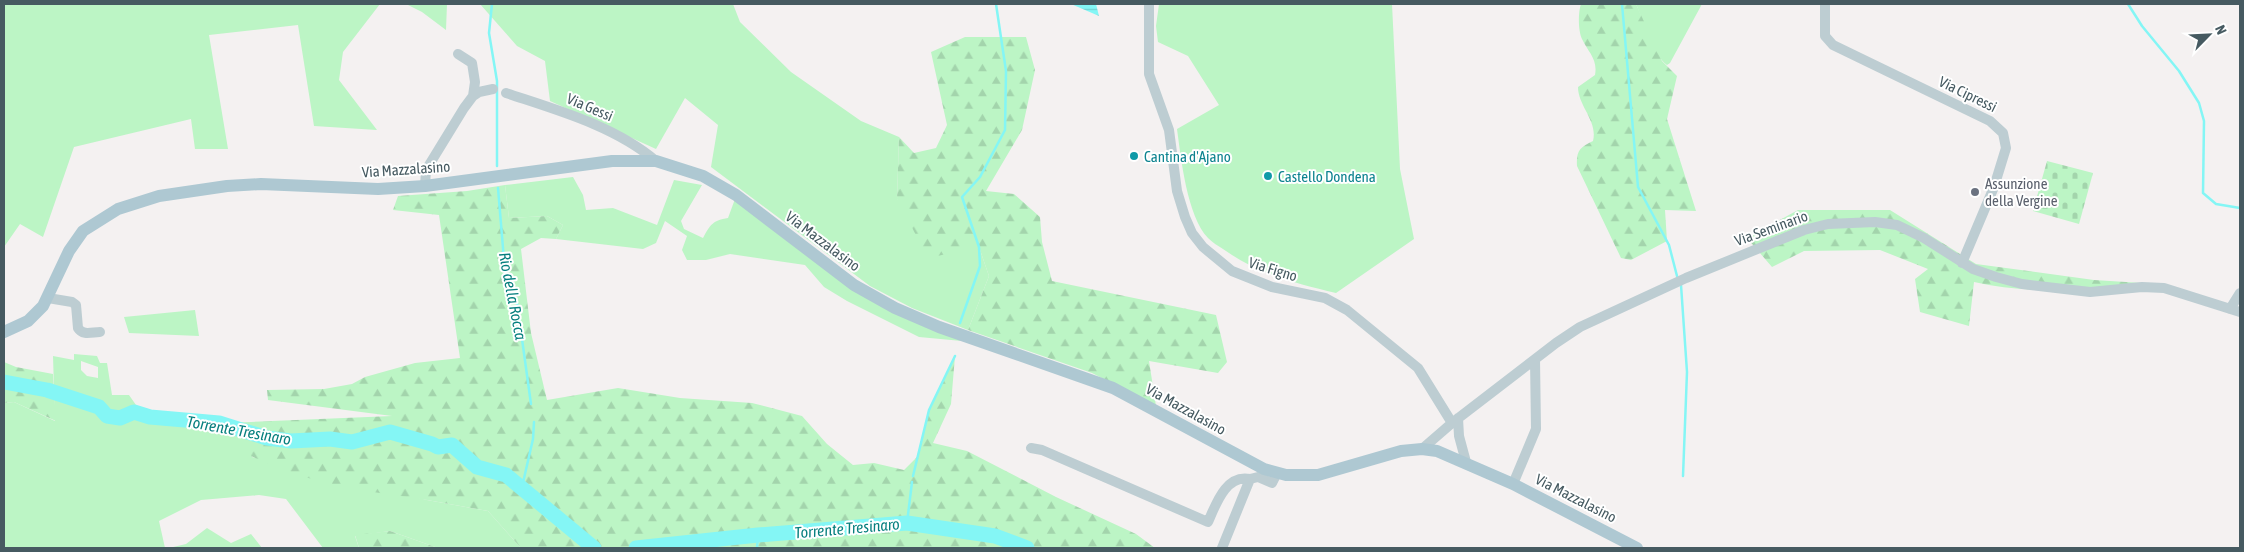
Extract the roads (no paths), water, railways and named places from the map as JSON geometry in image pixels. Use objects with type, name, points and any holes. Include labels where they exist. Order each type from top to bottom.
[{"type":"main road","name":"Via Mazzalasino","points":[[4,332],[28,321],[37,314],[48,298],[69,250],[83,231],[118,209],[159,196],[236,185],[261,184],[378,189],[425,186],[612,161],[656,161],[703,176],[736,195],[854,285],[895,308],[939,326],[1113,388],[1253,464],[1277,473],[1296,476],[1318,475],[1401,452],[1422,449],[1437,451],[1513,484],[1637,548]]},
{"type":"street","name":"Via Figno","points":[[1149,4],[1148,74],[1169,130],[1177,192],[1192,233],[1203,247],[1232,271],[1272,287],[1325,298],[1347,310],[1418,368],[1455,421]]},
{"type":"street","name":"Via Cipressi","points":[[1825,4],[1825,36],[1833,45],[1990,121],[2003,133],[2006,148],[1994,187],[1962,263]]},
{"type":"street","points":[[458,54],[472,63],[476,82],[474,96]]},
{"type":"street","points":[[425,186],[426,170],[464,108],[479,92],[493,89]]},
{"type":"street","name":"Via Gessi","points":[[506,93],[555,109],[613,133],[640,147],[656,161]]},
{"type":"street","name":"Via Seminario","points":[[1422,449],[1455,421],[1574,331],[1614,310],[1686,278],[1795,233],[1828,224],[1875,222],[1897,225],[1924,238],[1962,263],[1996,277],[2052,289],[2090,292],[2142,287],[2164,288],[2235,310]]},
{"type":"street","points":[[2235,310],[2240,293]]},
{"type":"street","points":[[48,298],[72,302],[76,305],[78,328],[80,331],[84,333],[100,332]]},
{"type":"street","points":[[1513,484],[1536,429],[1535,359]]},
{"type":"street","points":[[1455,421],[1466,462]]},
{"type":"street","points":[[1031,448],[1042,450],[1208,522],[1222,493],[1233,482],[1241,477],[1258,478],[1272,483],[1277,473]]},
{"type":"street","points":[[1222,548],[1250,479]]},
{"type":"water","points":[[1071,4],[1096,4],[1099,16]]},
{"type":"waterway","name":"Rio della Rocca","points":[[492,4],[489,33],[497,81],[497,166]]},
{"type":"waterway","points":[[960,323],[980,266],[979,247],[962,197],[980,177],[1005,130],[1006,71],[996,4]]},
{"type":"waterway","points":[[1622,4],[1638,187],[1669,245],[1677,276]]},
{"type":"waterway","points":[[2128,4],[2142,26],[2179,71],[2199,103],[2204,121],[2203,193],[2216,204],[2240,208]]},
{"type":"waterway","name":"Rio della Rocca","points":[[498,188],[505,272],[517,303],[531,404]]},
{"type":"waterway","points":[[1681,285],[1687,372],[1683,476]]},
{"type":"waterway","points":[[913,476],[929,410],[955,356]]},
{"type":"waterway","name":"Torrente Tresinaro","points":[[4,382],[47,390],[99,407],[107,416],[120,418],[134,412],[150,417],[219,423],[267,438],[291,441],[330,439],[352,442],[390,432],[438,447],[452,445],[477,467],[506,475],[594,548]]},
{"type":"waterway","name":"Rio della Rocca","points":[[522,487],[533,439],[534,422]]},
{"type":"waterway","points":[[907,523],[912,482]]},
{"type":"waterway","name":"Torrente Tresinaro","points":[[636,548],[758,535],[907,523],[995,536],[1027,548]]},
{"type":"waterway","points":[[757,548],[758,535]]},
{"type":"place","name":"Cantina d'Ajano","points":[[1134,156]]},
{"type":"place","name":"Castello Dondena","points":[[1268,176]]},
{"type":"place","name":"Assunzione della Vergine","points":[[1975,192]]}]
